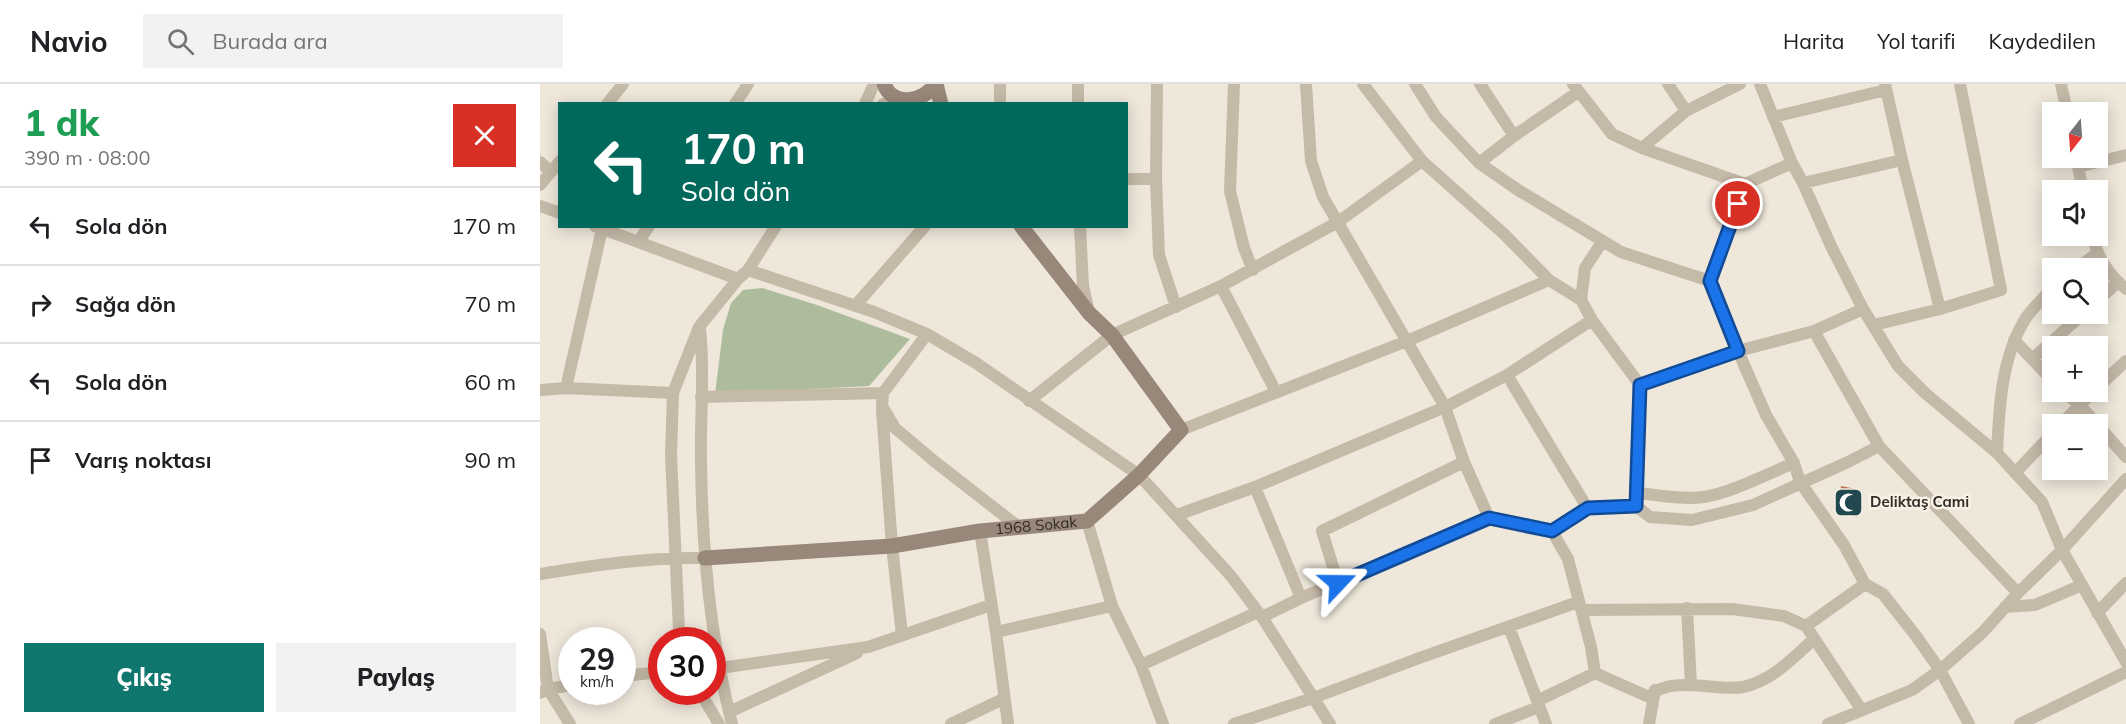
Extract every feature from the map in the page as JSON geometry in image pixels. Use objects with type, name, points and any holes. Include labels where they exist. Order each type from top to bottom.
[{"type":"street","points":[[609,102],[623,84]]},
{"type":"street","points":[[736,102],[748,84]]},
{"type":"street","points":[[866,102],[874,84]]},
{"type":"street","points":[[884,84],[892,94],[909,101],[930,92],[935,84]]},
{"type":"street","points":[[935,84],[940,102]]},
{"type":"street","points":[[1000,84],[1000,102]]},
{"type":"street","points":[[1078,84],[1078,102]]},
{"type":"street","points":[[1156,84],[1156,180],[1160,255],[1176,308]]},
{"type":"street","points":[[1234,84],[1230,191],[1244,248],[1253,270]]},
{"type":"street","points":[[1306,84],[1311,161],[1323,197],[1445,407],[1464,462],[1489,518]]},
{"type":"street","points":[[1363,84],[1422,161],[1504,234],[1549,280],[1581,300],[1592,320],[1640,385],[1637,499],[1650,517],[1692,520],[1753,505],[1879,446]]},
{"type":"street","points":[[1415,84],[1436,117],[1479,163],[1518,190],[1622,252],[1710,281]]},
{"type":"street","points":[[1480,84],[1514,136]]},
{"type":"street","points":[[1668,84],[1686,111]]},
{"type":"street","points":[[1642,148],[1686,111],[1740,84]]},
{"type":"street","points":[[1760,84],[1792,163],[1831,246],[1863,309],[1898,366],[1925,393],[1996,453],[2042,502],[2062,550],[2126,662]]},
{"type":"street","points":[[1874,325],[1940,309],[2001,290],[1960,84]]},
{"type":"street","points":[[2061,84],[2065,102]]},
{"type":"street","points":[[1773,117],[1885,87],[1940,309]]},
{"type":"street","points":[[1479,163],[1576,88],[1612,134],[1642,148],[1745,184],[1792,163]]},
{"type":"street","points":[[2108,158],[2126,155]]},
{"type":"street","points":[[1803,183],[1902,160]]},
{"type":"street","points":[[1029,400],[1112,335],[1176,308],[1253,270],[1338,222],[1422,161]]},
{"type":"street","points":[[540,162],[551,172]]},
{"type":"street","points":[[540,185],[558,163]]},
{"type":"street","points":[[1128,179],[1156,180]]},
{"type":"street","points":[[1745,184],[1710,281],[1738,351],[1766,415],[1794,463],[1800,482],[1844,545],[1865,584],[1882,594],[1940,670],[1969,724]]},
{"type":"street","points":[[540,206],[558,212]]},
{"type":"street","points":[[566,388],[599,228],[738,279]]},
{"type":"street","points":[[638,242],[648,228]]},
{"type":"street","points":[[679,627],[671,455],[673,393],[699,327],[748,270],[775,228]]},
{"type":"street","points":[[855,306],[923,228]]},
{"type":"street","points":[[1023,228],[1089,313],[1112,335],[1181,430],[1407,341],[1549,280]]},
{"type":"street","points":[[1080,228],[1083,286],[1089,313]]},
{"type":"street","points":[[1581,300],[1585,268],[1602,242]]},
{"type":"street","points":[[2094,246],[2096,254],[2122,285],[2108,294]]},
{"type":"street","points":[[2091,258],[2096,254]]},
{"type":"street","points":[[748,270],[855,306],[927,334],[976,363],[1139,475],[1231,576],[1260,615],[1330,724]]},
{"type":"street","points":[[1221,286],[1275,392]]},
{"type":"street","points":[[1996,453],[1999,411],[2014,340],[2026,318],[2042,300]]},
{"type":"street","points":[[1640,385],[1738,351],[1814,331],[1863,309]]},
{"type":"street","points":[[1177,515],[1255,487],[1445,407],[1507,375],[1592,320]]},
{"type":"street","points":[[2032,359],[2072,324]]},
{"type":"street","points":[[699,327],[703,358],[701,508],[712,627]]},
{"type":"street","points":[[1814,331],[1879,446],[2018,593]]},
{"type":"street","points":[[902,635],[892,546],[883,393],[927,334]]},
{"type":"street","points":[[2014,340],[2042,370]]},
{"type":"street","points":[[2108,378],[2126,361]]},
{"type":"street","points":[[1507,375],[1588,508]]},
{"type":"street","points":[[540,390],[566,388],[673,393]]},
{"type":"street","points":[[701,397],[883,393]]},
{"type":"street","points":[[2075,402],[2126,457]]},
{"type":"street","points":[[2070,414],[2082,402]]},
{"type":"street","points":[[882,406],[895,428],[1020,528]]},
{"type":"street","name":"1968 Sokak","points":[[705,558],[892,546],[980,531],[1087,521],[1139,475],[1181,430]]},
{"type":"street","points":[[2015,473],[2042,445]]},
{"type":"street","points":[[1338,583],[1322,531],[1464,462]]},
{"type":"street","points":[[1141,665],[1489,518],[1552,531],[1588,508],[1637,499],[1703,497],[1741,485],[1794,463]]},
{"type":"street","points":[[1828,724],[1912,690],[1940,670],[1983,632],[2126,479]]},
{"type":"street","points":[[1255,487],[1301,598]]},
{"type":"street","points":[[1087,521],[1112,606],[1141,665],[1163,724]]},
{"type":"street","points":[[980,531],[1008,724]]},
{"type":"street","points":[[1552,531],[1568,558],[1591,647],[1595,673]]},
{"type":"street","points":[[540,574],[588,566],[675,558],[705,558]]},
{"type":"street","points":[[2097,613],[2126,583]]},
{"type":"street","points":[[1806,626],[1865,584]]},
{"type":"street","points":[[2005,607],[2036,605],[2082,585]]},
{"type":"street","points":[[726,695],[731,718],[872,646],[991,605]]},
{"type":"street","points":[[996,632],[1112,606]]},
{"type":"street","points":[[1234,724],[1509,627],[1580,606],[1732,609],[1784,616],[1806,626],[1861,709]]},
{"type":"street","points":[[1687,608],[1691,685]]},
{"type":"street","points":[[1509,627],[1546,723]]},
{"type":"street","points":[[540,634],[544,691],[570,724]]},
{"type":"street","points":[[1595,673],[1649,697],[1655,690],[1691,685],[1742,687],[1771,676],[1814,639]]},
{"type":"street","points":[[726,667],[872,646]]},
{"type":"street","points":[[2020,724],[2126,672]]},
{"type":"street","points":[[1496,724],[1595,673]]},
{"type":"street","points":[[1649,724],[1655,690]]},
{"type":"street","points":[[951,724],[1003,699]]},
{"type":"street","points":[[708,705],[719,724]]},
{"type":"green space","points":[[762,288],[817,305],[910,339],[869,386],[715,394],[723,330],[731,303],[743,290]]},
{"type":"building","name":"Deliktaş Cami","points":[[1841,486],[1861,490],[1857,517],[1836,513]]},
{"type":"place","name":"Deliktaş Cami","points":[[1849,502]]},
{"type":"route","points":[[1338,583],[1489,518],[1552,531],[1588,508],[1636,506],[1640,385],[1738,351],[1710,281],[1738,204]]}]
